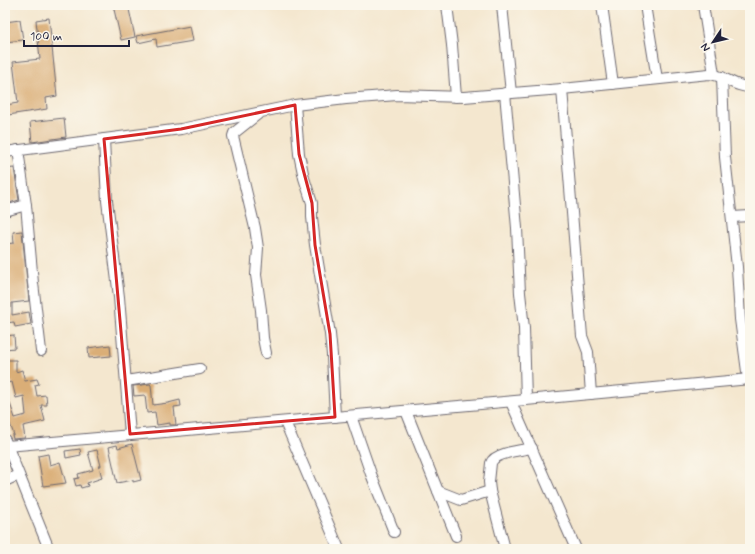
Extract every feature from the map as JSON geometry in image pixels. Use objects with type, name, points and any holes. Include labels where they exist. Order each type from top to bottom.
[{"type":"street","points":[[447,5],[456,97]]},
{"type":"street","points":[[502,5],[520,293],[524,328],[526,400]]},
{"type":"street","points":[[602,5],[613,84]]},
{"type":"street","points":[[645,5],[657,79]]},
{"type":"street","points":[[49,549],[6,443],[285,422],[749,379],[746,329],[725,157],[718,75],[703,5]]},
{"type":"street","points":[[5,152],[181,129],[295,105],[382,96],[456,97],[718,75],[738,86],[750,87]]},
{"type":"street","points":[[562,89],[582,336],[588,352],[591,394]]},
{"type":"street","points":[[295,105],[300,154],[304,178],[312,203],[315,244],[330,334],[334,390],[334,417]]},
{"type":"street","points":[[260,112],[234,133],[233,136],[255,228],[258,248],[256,275],[266,353]]},
{"type":"street","points":[[104,139],[107,201],[119,297],[130,434]]},
{"type":"street","points":[[18,150],[26,206],[41,351]]},
{"type":"street","points":[[5,211],[26,206]]},
{"type":"street","points":[[732,217],[750,216]]},
{"type":"street","points":[[126,381],[200,369]]},
{"type":"street","points":[[511,402],[576,549]]},
{"type":"street","points":[[406,411],[456,536]]},
{"type":"street","points":[[351,416],[394,532]]},
{"type":"street","points":[[285,422],[339,549]]},
{"type":"street","points":[[505,549],[490,491],[489,482],[491,463],[493,458],[500,455],[532,448]]},
{"type":"street","points":[[5,480],[18,475]]},
{"type":"street","points":[[438,491],[461,500],[490,491]]},
{"type":"highlighted area","points":[[295,105],[299,154],[312,203],[315,245],[330,334],[335,417],[130,434],[104,139],[181,129]]},
{"type":"building","points":[[113,5],[128,5],[135,37],[121,40]]},
{"type":"building","points":[[49,18],[57,96],[46,98],[47,109],[8,115],[6,105],[18,103],[13,62],[40,59],[36,20]]},
{"type":"building","points":[[20,20],[23,40],[5,42],[5,22]]},
{"type":"building","points":[[190,26],[193,41],[157,47],[156,39],[138,43],[136,36]]},
{"type":"building","points":[[64,118],[66,137],[32,142],[30,122]]},
{"type":"building","points":[[14,168],[19,200],[6,204],[5,187],[7,187],[5,169]]},
{"type":"building","points":[[22,231],[29,301],[12,303],[12,315],[29,312],[31,324],[15,327],[14,322],[5,323],[5,244],[14,243],[13,232]]},
{"type":"building","points":[[14,335],[15,348],[5,349],[5,336]]},
{"type":"building","points":[[110,345],[111,356],[89,358],[88,348]]},
{"type":"building","points":[[5,360],[16,360],[16,372],[22,370],[25,381],[37,379],[39,384],[35,385],[37,396],[46,395],[47,405],[41,405],[45,421],[23,426],[25,438],[13,439],[12,435],[14,435],[5,410],[6,392],[15,418],[26,415],[24,396],[16,398],[12,382],[5,383]]},
{"type":"building","points":[[150,384],[153,405],[180,400],[181,406],[174,407],[176,425],[170,425],[170,423],[157,425],[155,412],[147,413],[145,395],[134,396],[133,386]]},
{"type":"building","points":[[132,444],[141,480],[117,483],[109,447],[117,445],[118,448]]},
{"type":"building","points":[[80,449],[81,455],[66,458],[65,451]]},
{"type":"building","points":[[97,450],[102,478],[87,483],[88,486],[81,488],[80,485],[76,486],[74,479],[79,478],[78,474],[93,470],[88,452]]},
{"type":"building","points":[[48,454],[50,465],[60,462],[66,483],[43,486],[38,456]]}]
